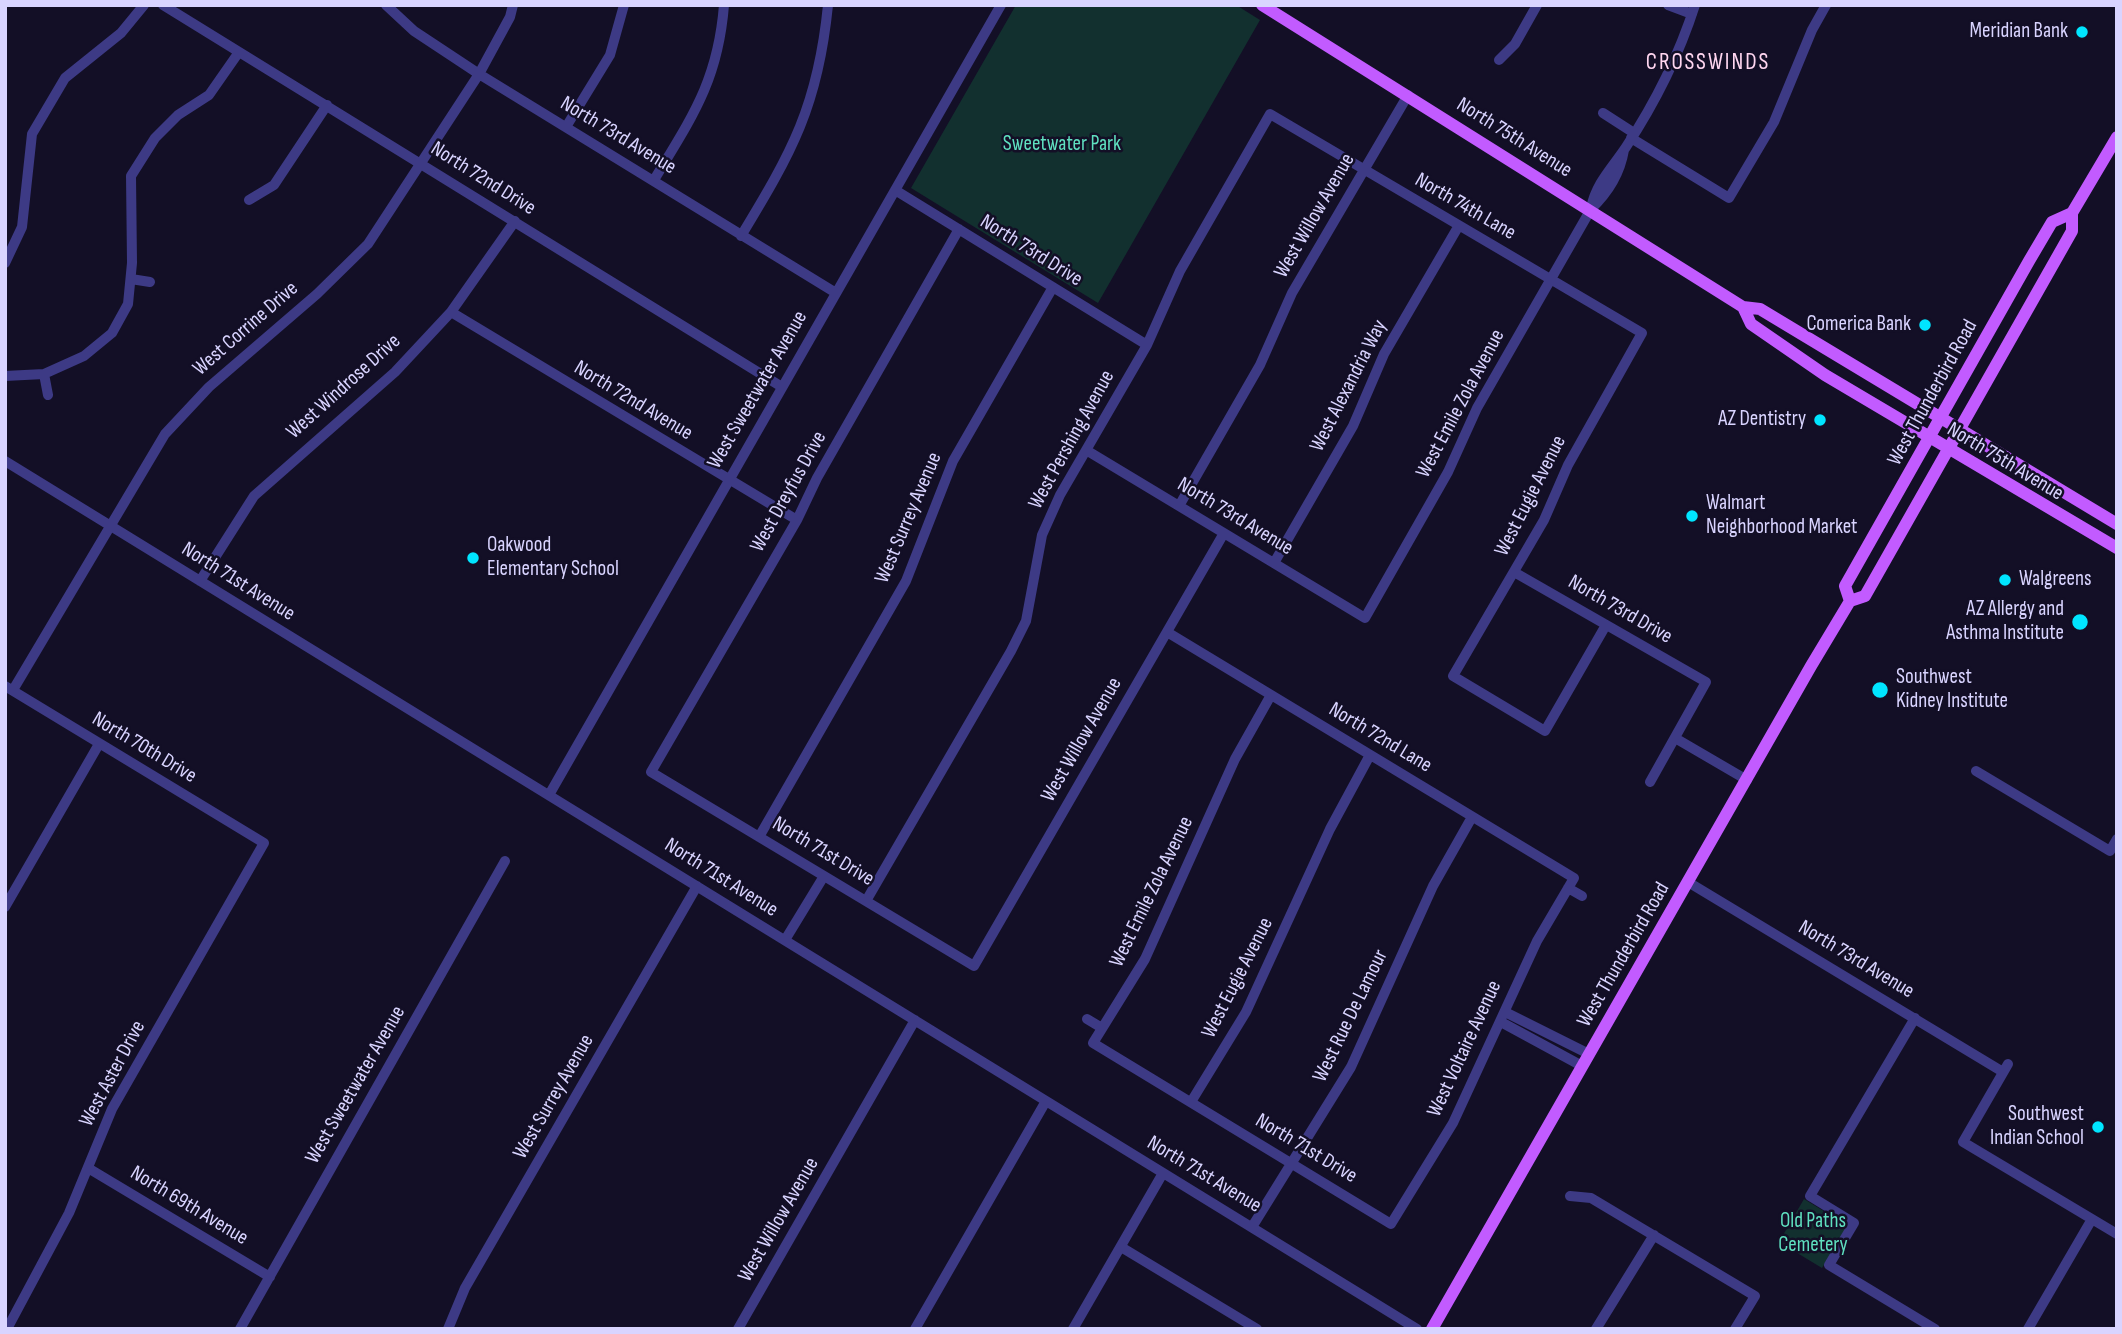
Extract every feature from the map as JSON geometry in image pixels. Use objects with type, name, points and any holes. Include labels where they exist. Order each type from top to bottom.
[{"type":"main road","name":"North 75th Avenue","points":[[1262,5],[1744,307],[1760,309],[2117,524]]},
{"type":"main road","name":"West Thunderbird Road","points":[[1432,1329],[1850,601],[1865,596],[1950,451],[2072,231],[2072,213],[2117,137]]},
{"type":"main road","name":"West Thunderbird Road","points":[[1850,601],[1844,588],[2052,222],[2072,213]]},
{"type":"main road","name":"North 75th Avenue","points":[[1744,307],[1751,324],[1929,439],[2117,548]]},
{"type":"street","points":[[20,260],[8,259],[22,227],[32,134],[65,78],[121,33],[144,5]]},
{"type":"street","name":"North 72nd Drive","points":[[163,5],[782,387]]},
{"type":"street","name":"North 73rd Avenue","points":[[386,5],[414,31],[479,74],[836,293]]},
{"type":"street","name":"West Corrine Drive","points":[[9,688],[149,456],[180,415],[354,260],[383,224],[479,74],[510,17],[513,5]]},
{"type":"street","points":[[566,127],[610,55],[624,5]]},
{"type":"street","points":[[654,180],[707,89],[719,52],[724,5]]},
{"type":"street","points":[[741,236],[794,146],[808,111],[823,56],[828,5]]},
{"type":"street","name":"West Sweetwater Avenue","points":[[549,795],[1002,5]]},
{"type":"street","points":[[1499,60],[1515,44],[1537,5]]},
{"type":"street","points":[[1591,209],[1595,192],[1612,163],[1624,150],[1673,65],[1693,10],[1668,5]]},
{"type":"street","points":[[1603,113],[1632,136],[1729,198],[1774,122],[1812,30],[1826,5]]},
{"type":"street","points":[[5,376],[44,374],[84,356],[112,333],[128,304],[131,279],[131,176],[155,138],[178,115],[209,95],[239,52]]},
{"type":"street","name":"West Willow Avenue","points":[[1179,506],[1260,365],[1292,293],[1408,95]]},
{"type":"street","points":[[248,200],[274,185],[327,105]]},
{"type":"street","name":"North 74th Lane","points":[[1269,114],[1642,333]]},
{"type":"street","name":"West Pershing Avenue","points":[[866,901],[1026,621],[1042,535],[1086,450],[1147,345],[1180,271],[1269,114]]},
{"type":"street","name":"North 73rd Drive","points":[[895,190],[1147,345]]},
{"type":"street","name":"West Emile Zola Avenue","points":[[1365,618],[1448,472],[1477,408],[1591,209]]},
{"type":"street","name":"West Windrose Drive","points":[[200,581],[254,496],[395,372],[451,312],[515,221]]},
{"type":"street","name":"West Alexandria Way","points":[[1274,563],[1353,426],[1384,354],[1458,227]]},
{"type":"street","name":"West Dreyfus Drive","points":[[651,772],[797,520],[817,478],[959,229]]},
{"type":"street","points":[[131,279],[150,282]]},
{"type":"street","name":"West Surrey Avenue","points":[[759,836],[906,581],[953,461],[1053,287]]},
{"type":"street","name":"North 72nd Avenue","points":[[451,312],[728,481],[797,520]]},
{"type":"street","name":"West Eugie Avenue","points":[[1606,625],[1545,732],[1453,676],[1544,520],[1568,465],[1642,333]]},
{"type":"street","points":[[44,374],[48,395]]},
{"type":"street","name":"North 73rd Avenue","points":[[1086,450],[1365,618]]},
{"type":"street","name":"North 71st Avenue","points":[[5,461],[1417,1329]]},
{"type":"street","name":"West Willow Avenue","points":[[974,966],[1224,533]]},
{"type":"street","name":"North 73rd Drive","points":[[1514,572],[1706,682],[1675,738]]},
{"type":"street","name":"North 72nd Lane","points":[[1167,632],[1574,878]]},
{"type":"street","name":"North 70th Drive","points":[[9,688],[264,843]]},
{"type":"street","name":"West Emile Zola Avenue","points":[[1093,1043],[1144,959],[1236,759],[1271,695]]},
{"type":"street","points":[[1650,782],[1675,738],[1748,780]]},
{"type":"street","points":[[5,907],[99,744]]},
{"type":"street","name":"West Eugie Avenue","points":[[1191,1102],[1256,993],[1330,829],[1370,755]]},
{"type":"street","points":[[1976,771],[2110,851],[2117,839]]},
{"type":"street","name":"North 71st Drive","points":[[651,772],[974,966]]},
{"type":"street","name":"West Rue De Lamour","points":[[1252,1227],[1351,1067],[1433,886],[1472,817]]},
{"type":"street","name":"West Aster Drive","points":[[7,1329],[69,1213],[112,1110],[264,843]]},
{"type":"street","name":"West Sweetwater Avenue","points":[[240,1329],[505,861]]},
{"type":"street","points":[[785,940],[824,876]]},
{"type":"street","name":"West Voltaire Avenue","points":[[1391,1224],[1453,1123],[1537,941],[1574,878]]},
{"type":"street","name":"North 73rd Avenue","points":[[1688,882],[1915,1018],[2006,1068],[1963,1142],[2092,1219]]},
{"type":"street","name":"West Surrey Avenue","points":[[448,1329],[465,1288],[697,886]]},
{"type":"street","points":[[1568,888],[1583,896]]},
{"type":"street","points":[[1505,1012],[1589,1054]]},
{"type":"street","points":[[1915,1018],[1810,1196],[1854,1223],[1829,1265],[1935,1329]]},
{"type":"street","points":[[1087,1019],[1102,1028]]},
{"type":"street","name":"West Willow Avenue","points":[[738,1329],[915,1020]]},
{"type":"street","points":[[1501,1023],[1582,1066]]},
{"type":"street","name":"North 71st Drive","points":[[1093,1043],[1391,1224]]},
{"type":"street","points":[[915,1329],[1046,1101]]},
{"type":"street","name":"North 69th Avenue","points":[[88,1168],[270,1277]]},
{"type":"street","points":[[1073,1329],[1163,1173]]},
{"type":"street","points":[[1570,1196],[1591,1198],[1755,1296],[1735,1329]]},
{"type":"street","points":[[2028,1329],[2092,1219],[2117,1234]]},
{"type":"street","points":[[1596,1329],[1654,1235]]},
{"type":"street","points":[[1121,1247],[1257,1329]]},
{"type":"green space","name":"Sweetwater Park","points":[[1016,5],[1236,5],[1260,20],[1098,303],[911,188]]},
{"type":"green space","name":"Old Paths Cemetery","points":[[1804,1199],[1848,1226],[1822,1268],[1779,1242]]},
{"type":"place","name":"Meridian Bank","points":[[2082,32]]},
{"type":"place","name":"Comerica Bank","points":[[1925,325]]},
{"type":"place","name":"AZ Dentistry","points":[[1820,420]]},
{"type":"place","name":"Walmart Neighborhood Market","points":[[1692,516]]},
{"type":"place","name":"Oakwood Elementary School","points":[[473,558]]},
{"type":"place","name":"Walgreens","points":[[2005,580]]},
{"type":"place","name":"AZ Allergy and Asthma Institute","points":[[2080,622]]},
{"type":"place","name":"Southwest Kidney Institute","points":[[1880,690]]},
{"type":"place","name":"Southwest Indian School","points":[[2098,1127]]},
{"type":"district","name":"CROSSWINDS","points":[[1708,63]]}]
